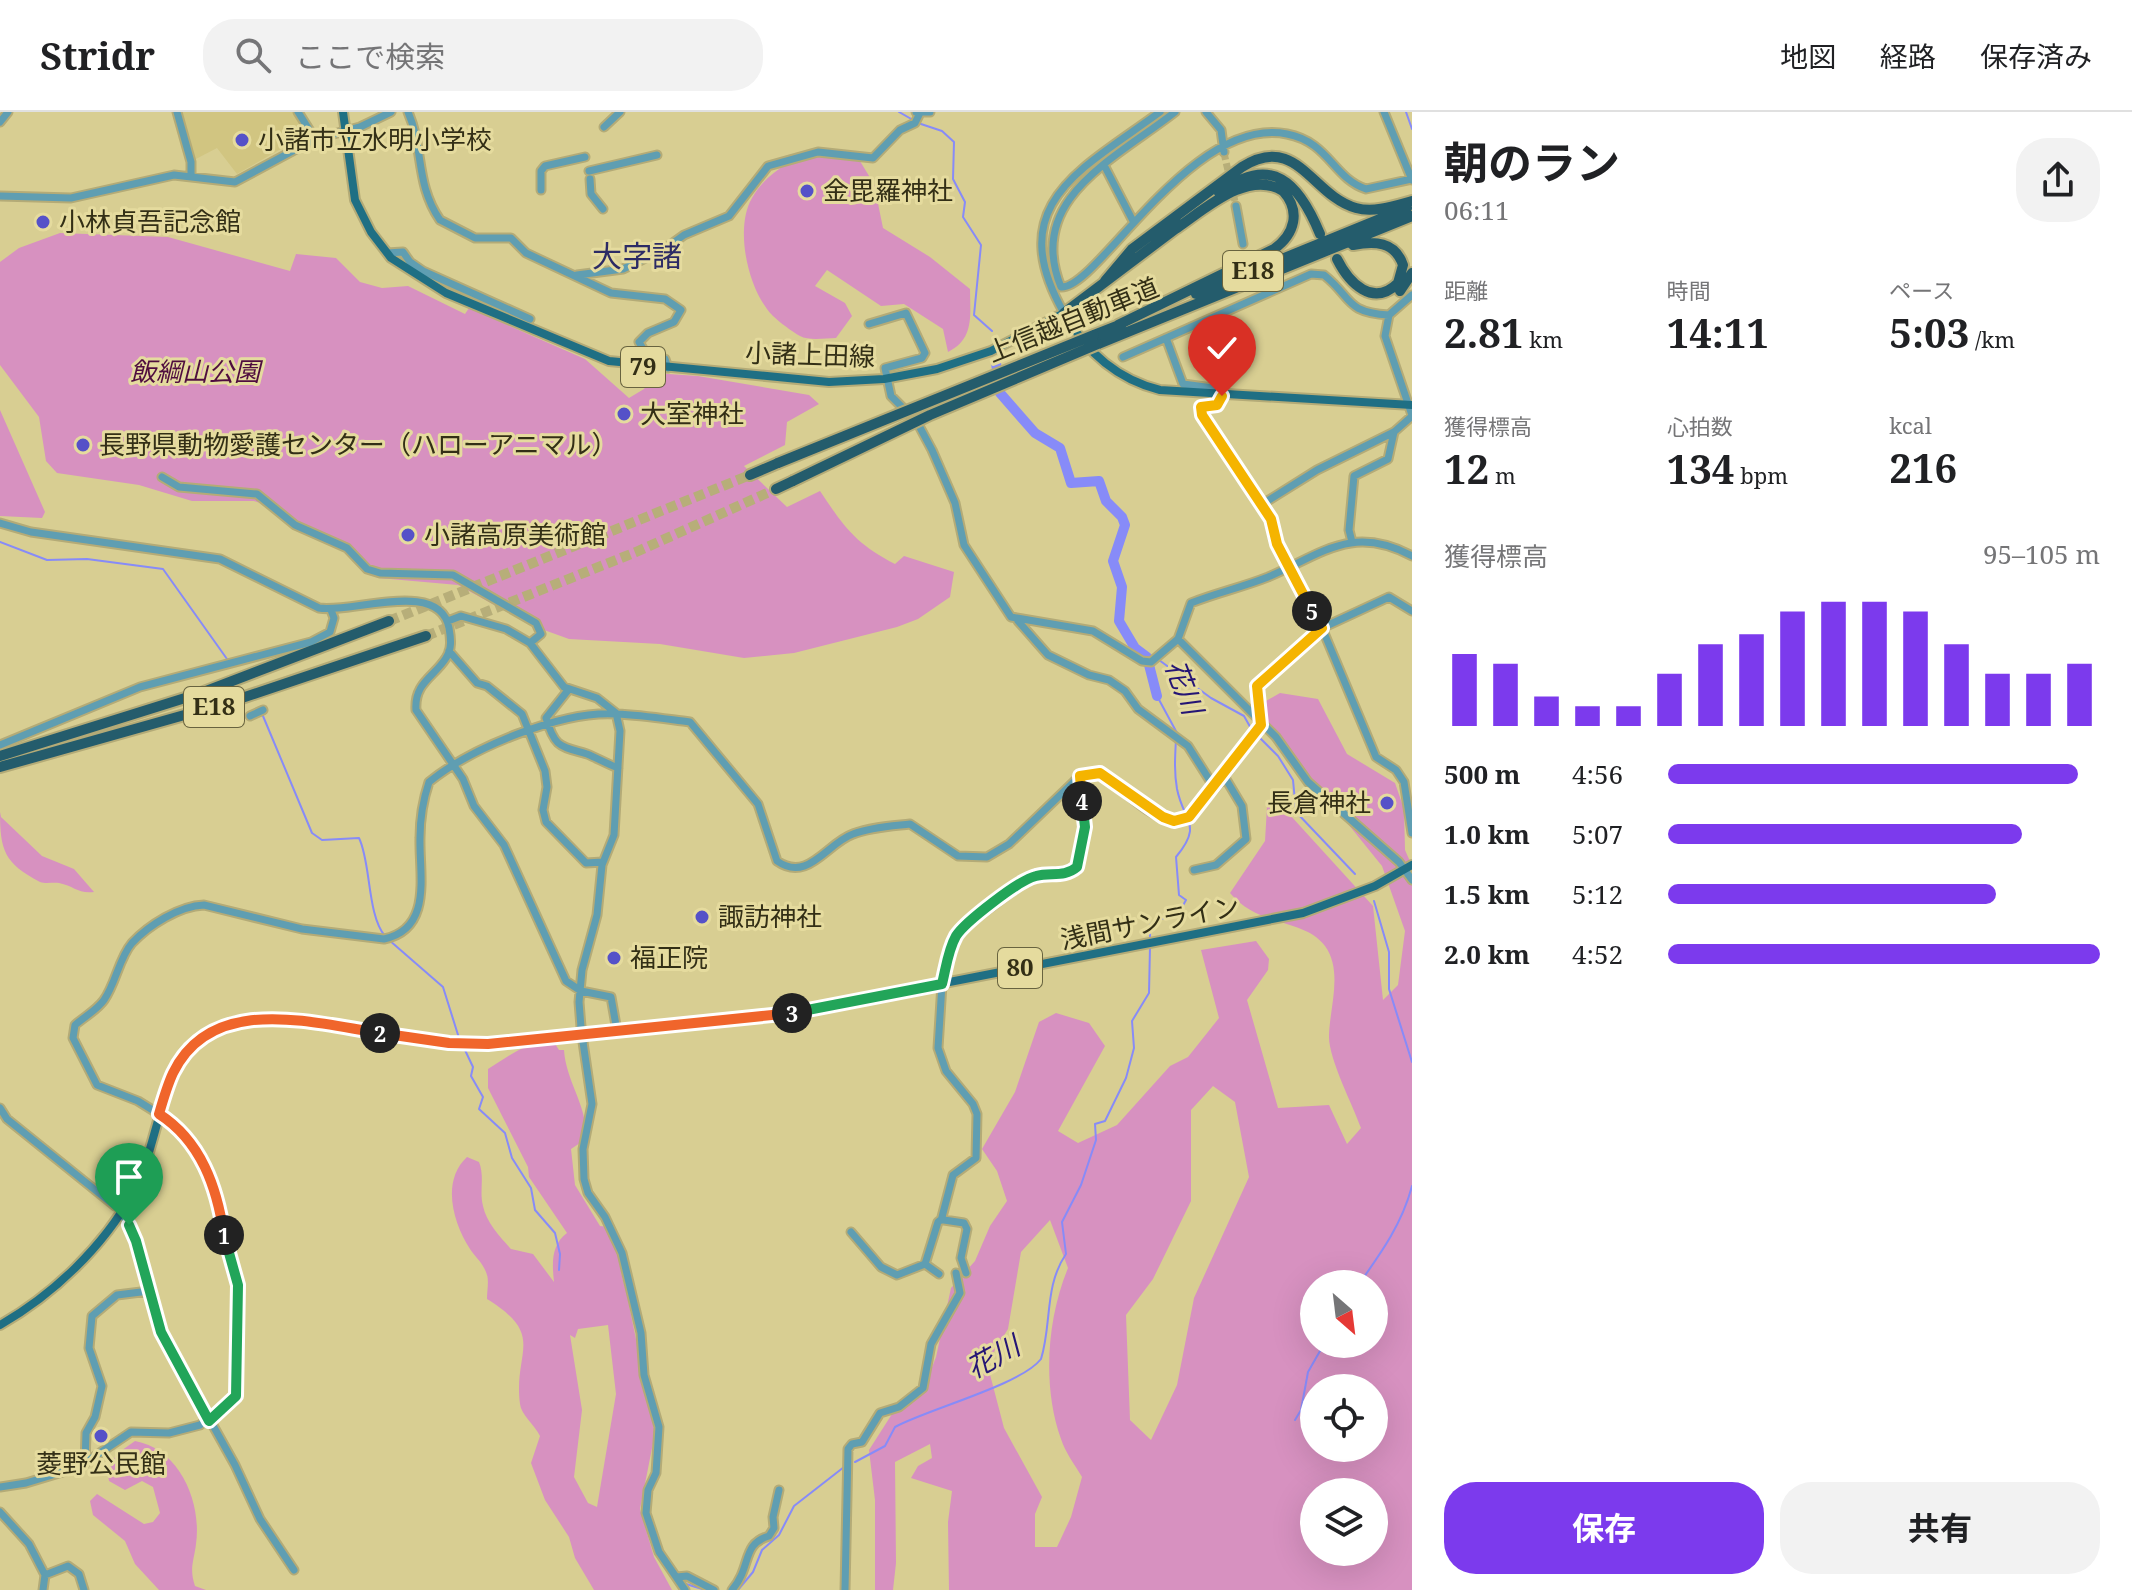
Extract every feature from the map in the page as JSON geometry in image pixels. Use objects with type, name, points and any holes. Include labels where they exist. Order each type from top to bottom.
[{"type":"highway","points":[[1105,281],[1132,249],[1248,163],[1275,157],[1296,163],[1339,200],[1353,207],[1377,209],[1412,204]]},
{"type":"highway","points":[[1064,313],[1232,184],[1260,174],[1275,176],[1294,187],[1304,198],[1323,233],[1308,193],[1284,173],[1253,169],[1222,182]]},
{"type":"highway","points":[[1118,325],[1274,249],[1291,232],[1294,213],[1283,191],[1257,184],[1235,192],[1177,228]]},
{"type":"highway","name":"上信越自動車道","points":[[776,489],[1096,339],[1118,325],[1412,204]]},
{"type":"highway","name":"上信越自動車道","points":[[750,475],[1096,339],[1230,290],[1412,216]]},
{"type":"highway","points":[[1230,290],[1345,247],[1368,243],[1387,245],[1396,251],[1403,265],[1403,274],[1391,290],[1370,293],[1354,285],[1334,260],[1346,287],[1368,299],[1393,296],[1412,273]]},
{"type":"highway","name":"E18","points":[[0,756],[201,693],[389,621]]},
{"type":"highway","name":"E18","points":[[0,767],[227,703],[426,636]]},
{"type":"main road","name":"小諸上田線","points":[[343,112],[357,204],[371,232],[387,253],[432,286],[600,358],[627,365],[829,382],[884,379],[981,355],[1064,313]]},
{"type":"main road","points":[[1064,313],[1092,353],[1127,379],[1160,390],[1411,405]]},
{"type":"main road","name":"浅間サンライン","points":[[0,1325],[40,1297],[96,1246],[123,1209],[142,1175],[174,1073],[193,1046],[221,1027],[241,1021],[289,1021],[462,1044],[791,1013],[1303,913],[1375,886],[1409,867]]},
{"type":"street","points":[[0,122],[8,112]]},
{"type":"street","points":[[177,112],[191,162],[191,176]]},
{"type":"street","points":[[298,112],[315,139]]},
{"type":"street","points":[[0,196],[71,198],[168,176],[191,176],[226,183],[239,181],[315,139],[391,112]]},
{"type":"street","points":[[408,112],[418,135],[417,164],[440,220],[475,238],[511,238],[526,253],[617,295],[657,297],[677,304],[681,310],[678,318],[639,342],[642,351],[665,359],[668,368]]},
{"type":"street","points":[[604,127],[620,112]]},
{"type":"street","points":[[575,275],[623,269],[666,248],[684,235],[729,216],[768,166],[818,152],[873,158],[900,130],[915,123],[918,112],[930,112]]},
{"type":"street","points":[[1064,313],[1048,283],[1041,258],[1041,230],[1048,211],[1076,175],[1160,112]]},
{"type":"street","points":[[1175,112],[1104,166],[1068,199],[1055,222],[1050,246],[1061,287],[1069,288],[1087,272],[1164,189],[1254,135],[1287,134],[1318,146],[1348,179],[1362,188],[1385,188],[1412,179],[1384,112]]},
{"type":"street","points":[[1206,112],[1219,126],[1224,151]]},
{"type":"street","points":[[603,209],[591,194],[589,175],[657,155]]},
{"type":"street","points":[[541,190],[541,171],[545,166],[585,157]]},
{"type":"street","points":[[1104,166],[1133,221]]},
{"type":"street","points":[[1236,206],[1243,244]]},
{"type":"street","points":[[387,253],[403,252],[410,262],[423,271],[530,319]]},
{"type":"street","points":[[1123,357],[1252,299],[1320,273],[1328,277],[1353,306],[1389,315]]},
{"type":"street","points":[[1261,505],[1317,470],[1394,432],[1412,416],[1411,405],[1385,336],[1389,315],[1412,295]]},
{"type":"street","points":[[869,324],[906,313],[925,348],[922,358],[887,366],[884,379],[891,396],[917,422],[932,450],[955,503],[969,554],[1004,609],[1048,655],[1089,675],[1106,678],[1125,691],[1138,709],[1188,746],[1214,787]]},
{"type":"street","points":[[1166,338],[1183,384],[1220,389],[1222,396],[1217,405],[1201,407],[1202,415],[1271,519],[1287,566],[1322,628],[1376,757],[1396,770],[1404,782],[1412,833]]},
{"type":"street","points":[[1352,542],[1349,530],[1354,476],[1388,459],[1394,432]]},
{"type":"street","points":[[162,477],[179,487],[257,494],[295,525],[347,548],[367,569],[380,573],[453,575],[465,579],[510,611],[536,623],[541,634],[530,643]]},
{"type":"street","points":[[0,523],[31,532],[220,559],[319,608],[331,610],[388,601],[419,602],[448,621]]},
{"type":"street","points":[[1018,621],[1093,631],[1146,662],[1157,660],[1178,639],[1191,603],[1248,585],[1313,553],[1352,542],[1388,544],[1412,556]]},
{"type":"street","points":[[0,1487],[26,1483],[85,1464],[131,1432],[169,1433],[209,1421],[236,1396],[236,1271],[225,1242],[212,1182],[200,1157],[175,1124],[138,1101],[102,1090],[73,1038],[75,1025],[101,1003],[109,991],[131,944],[171,914],[197,906],[306,930],[384,939],[395,937],[416,916],[424,883],[420,836],[429,782],[455,765],[527,729],[616,713],[696,725],[758,804],[777,861],[792,868],[811,865],[840,840],[855,833],[910,824],[958,856],[987,857],[1009,844],[1080,776],[1100,773],[1150,810],[1174,821],[1189,817],[1261,725],[1257,686],[1322,628],[1389,597],[1412,611]]},
{"type":"street","points":[[0,745],[54,726],[140,687],[296,647],[330,632],[334,618],[331,610]]},
{"type":"street","points":[[448,621],[461,616],[506,629],[530,643],[569,689],[597,698],[616,713],[620,731],[614,835],[603,862],[597,915],[582,970],[581,1027],[592,1104],[583,1149],[584,1179],[588,1193],[605,1217],[622,1253],[633,1291],[644,1375],[659,1427],[656,1473],[648,1490],[646,1513],[659,1552],[685,1589],[695,1590]]},
{"type":"street","points":[[448,621],[449,651],[444,662],[425,680],[415,702],[416,710],[455,765],[474,806],[504,845],[566,981],[581,991],[611,997],[617,1031]]},
{"type":"street","points":[[1178,639],[1276,737],[1308,782],[1409,867],[1412,880]]},
{"type":"street","points":[[449,651],[477,683],[487,686],[522,714],[545,771],[547,787],[543,810],[546,822],[586,863],[603,862]]},
{"type":"street","points":[[569,689],[546,718],[563,750],[587,754],[618,768]]},
{"type":"street","points":[[250,716],[263,710]]},
{"type":"street","points":[[925,1264],[938,1222],[943,1218],[953,1175],[976,1158],[977,1114],[973,1104],[946,1071],[938,1048],[942,984],[951,949],[963,928],[1023,883],[1035,876],[1062,875],[1077,867],[1085,827],[1080,776]]},
{"type":"street","points":[[1194,870],[1216,865],[1246,839],[1242,806],[1224,776]]},
{"type":"street","points":[[0,1108],[7,1119],[115,1206]]},
{"type":"street","points":[[124,1217],[136,1241],[161,1332],[270,1537],[294,1570]]},
{"type":"street","points":[[943,1218],[964,1223],[967,1229],[961,1258],[966,1273]]},
{"type":"street","points":[[851,1232],[881,1267],[897,1275],[925,1264]]},
{"type":"street","points":[[925,1264],[939,1274]]},
{"type":"street","points":[[845,1590],[848,1449],[852,1444],[862,1442],[880,1413],[899,1407],[923,1388],[931,1344],[960,1293],[956,1273]]},
{"type":"street","points":[[85,1464],[86,1433],[95,1417],[102,1386],[89,1348],[92,1316],[117,1295],[149,1291]]},
{"type":"street","points":[[732,1590],[745,1573],[754,1540],[769,1536],[774,1528],[775,1497],[779,1490]]},
{"type":"street","points":[[0,1512],[29,1544],[45,1575],[43,1590]]},
{"type":"street","points":[[45,1575],[68,1566],[79,1574],[84,1590]]},
{"type":"street","points":[[677,1577],[687,1576],[714,1590]]},
{"type":"shaded area","name":"小諸市立水明小学校","points":[[180,112],[296,112],[311,132],[237,174],[217,148],[192,161]]},
{"type":"green space","points":[[815,150],[855,153],[874,184],[883,228],[930,257],[970,289],[969,325],[957,347],[948,352],[943,329],[904,304],[881,306],[827,270],[815,286],[845,303],[852,316],[836,338],[804,338],[782,324],[767,309],[749,270],[744,239],[747,210],[758,189],[771,175]]},
{"type":"green space","name":"飯綱山公園","points":[[60,233],[168,237],[290,271],[296,254],[336,258],[360,282],[382,288],[408,286],[465,314],[469,308],[585,359],[629,398],[644,389],[654,373],[698,376],[809,395],[819,404],[787,422],[785,445],[744,466],[787,507],[820,491],[852,534],[895,564],[904,556],[954,572],[950,597],[918,619],[897,627],[794,653],[744,658],[660,644],[569,639],[533,626],[458,585],[379,578],[364,573],[343,551],[297,531],[266,505],[254,501],[192,501],[139,485],[57,473],[46,461],[39,417],[0,365],[0,262],[19,248]]},
{"type":"green space","points":[[0,410],[45,512],[42,518],[0,516]]},
{"type":"green space","points":[[1280,693],[1318,699],[1347,754],[1395,783],[1404,809],[1405,850],[1412,866],[1412,1590],[949,1590],[948,1522],[952,1491],[911,1478],[918,1466],[932,1458],[930,1444],[895,1462],[896,1563],[893,1590],[875,1590],[875,1500],[869,1450],[892,1414],[921,1396],[936,1357],[951,1288],[975,1261],[990,1226],[1007,1201],[997,1171],[982,1149],[1015,1092],[1039,1022],[1056,1013],[1089,1023],[1105,1046],[1058,1131],[1078,1143],[1117,1125],[1170,1066],[1188,1057],[1219,1018],[1201,950],[1256,941],[1269,959],[1268,970],[1247,1000],[1278,1108],[1329,1105],[1347,1144],[1361,1128],[1330,1045],[1334,978],[1325,946],[1306,931],[1254,912],[1230,893],[1265,841],[1267,807],[1280,804],[1373,906],[1383,1000],[1398,985],[1405,931],[1382,866],[1263,719],[1266,701]],"holes":[[[1213,1086],[1235,1102],[1249,1177],[1194,1298],[1177,1385],[1151,1440],[1130,1420],[1126,1315],[1153,1279],[1191,1201],[1191,1110]],[[1050,1220],[1068,1268],[1055,1309],[1052,1331],[1051,1397],[1061,1439],[1082,1477],[1071,1517],[1057,1547],[1035,1547],[1035,1514],[1042,1497],[1004,1428],[987,1363],[1008,1329],[1021,1252]]]},
{"type":"green space","points":[[0,812],[1,817],[42,856],[74,869],[94,892],[80,891],[59,883],[40,882],[19,868],[3,846]]},
{"type":"green space","points":[[552,1039],[559,1050],[564,1050],[586,1127],[586,1139],[571,1149],[575,1185],[600,1226],[609,1227],[617,1250],[655,1433],[640,1509],[654,1557],[672,1590],[594,1590],[575,1558],[569,1537],[545,1500],[531,1463],[540,1436],[520,1404],[522,1335],[505,1312],[487,1299],[486,1271],[464,1239],[452,1202],[454,1178],[459,1167],[467,1157],[479,1162],[487,1218],[511,1249],[533,1254],[554,1282],[555,1249],[567,1233],[529,1177],[528,1167],[488,1088],[488,1069],[518,1050]],"holes":[[[608,1325],[616,1394],[597,1507],[588,1503],[574,1477],[582,1410],[570,1335],[575,1338],[578,1329]]]},
{"type":"green space","points":[[135,1441],[164,1454],[184,1479],[191,1495],[197,1528],[193,1580],[195,1586],[206,1590],[159,1590],[135,1564],[125,1541],[93,1515],[90,1501],[97,1494],[144,1524],[153,1522],[160,1513],[153,1487],[142,1481],[125,1490],[109,1481],[107,1469],[118,1453]]},
{"type":"waterway","name":"花川","points":[[899,112],[913,120]]},
{"type":"waterway","points":[[1406,112],[1412,129]]},
{"type":"waterway","name":"花川","points":[[918,123],[942,131],[954,142],[953,179],[965,202],[963,217],[981,245],[974,315],[992,331]]},
{"type":"waterway","name":"花川","points":[[996,363],[1000,393],[1035,433],[1060,448],[1071,483],[1099,481],[1106,501],[1122,517],[1125,525],[1113,561],[1122,587],[1119,621],[1135,648],[1147,657],[1157,696]]},
{"type":"waterway","points":[[0,542],[47,560],[87,559],[163,569],[227,659]]},
{"type":"waterway","points":[[1159,660],[1211,698],[1244,716],[1253,732]]},
{"type":"waterway","name":"花川","points":[[1157,696],[1177,733]]},
{"type":"waterway","points":[[263,716],[312,833],[322,840],[359,838],[375,915],[385,936]]},
{"type":"waterway","points":[[1258,736],[1278,756],[1293,780],[1296,812],[1355,874]]},
{"type":"waterway","name":"花川","points":[[1150,941],[1150,925],[1181,909],[1186,900],[1179,895],[1176,857],[1190,830],[1177,789],[1176,739]]},
{"type":"waterway","points":[[1374,901],[1389,952],[1389,989],[1412,1062]]},
{"type":"waterway","points":[[389,940],[443,987],[459,1038]]},
{"type":"waterway","name":"花川","points":[[855,1462],[885,1446],[895,1427],[995,1387],[1030,1369],[1041,1359],[1054,1279],[1066,1254],[1062,1222],[1081,1185],[1096,1140],[1095,1124],[1105,1121],[1126,1078],[1134,1048],[1132,1021],[1149,993],[1150,947]]},
{"type":"waterway","points":[[464,1048],[473,1067],[471,1076],[483,1097],[479,1109],[505,1133],[512,1158],[531,1188],[535,1210],[555,1233],[560,1254],[559,1270]]},
{"type":"waterway","points":[[1369,1270],[1397,1226],[1412,1186]]},
{"type":"waterway","points":[[1295,1420],[1301,1410],[1308,1372],[1316,1358]]},
{"type":"waterway","name":"花川","points":[[738,1590],[753,1572],[762,1550],[779,1535],[794,1506],[844,1467]]},
{"type":"waterway","name":"花川","points":[[683,1583],[705,1590]]},
{"type":"tunnel","points":[[1224,153],[1236,206]]},
{"type":"tunnel","points":[[389,621],[750,475]]},
{"type":"tunnel","points":[[426,636],[636,552],[776,489]]},
{"type":"place","name":"小諸市立水明小学校","points":[[242,140]]},
{"type":"place","name":"金毘羅神社","points":[[807,191]]},
{"type":"place","name":"小林貞吾記念館","points":[[43,222]]},
{"type":"place","name":"大室神社","points":[[624,414]]},
{"type":"place","name":"長野県動物愛護センター（ハローアニマル）","points":[[83,445]]},
{"type":"place","name":"小諸高原美術館","points":[[408,535]]},
{"type":"place","name":"長倉神社","points":[[1387,803]]},
{"type":"place","name":"諏訪神社","points":[[702,917]]},
{"type":"place","name":"福正院","points":[[614,958]]},
{"type":"place","name":"菱野公民館","points":[[101,1436]]},
{"type":"district","name":"大字諸","points":[[637,257]]},
{"type":"route","points":[[129,1225],[161,1332],[209,1421],[236,1396],[236,1271],[225,1242],[212,1182],[200,1157],[175,1124],[159,1114],[174,1073],[193,1046],[207,1035],[236,1022],[276,1019],[449,1043],[488,1044],[791,1013],[942,984],[951,949],[963,928],[1035,876],[1062,875],[1077,867],[1085,827],[1080,776],[1100,773],[1163,817],[1174,821],[1189,817],[1261,725],[1257,686],[1322,628],[1287,566],[1271,519],[1202,415],[1201,407],[1217,405],[1222,396]]}]
